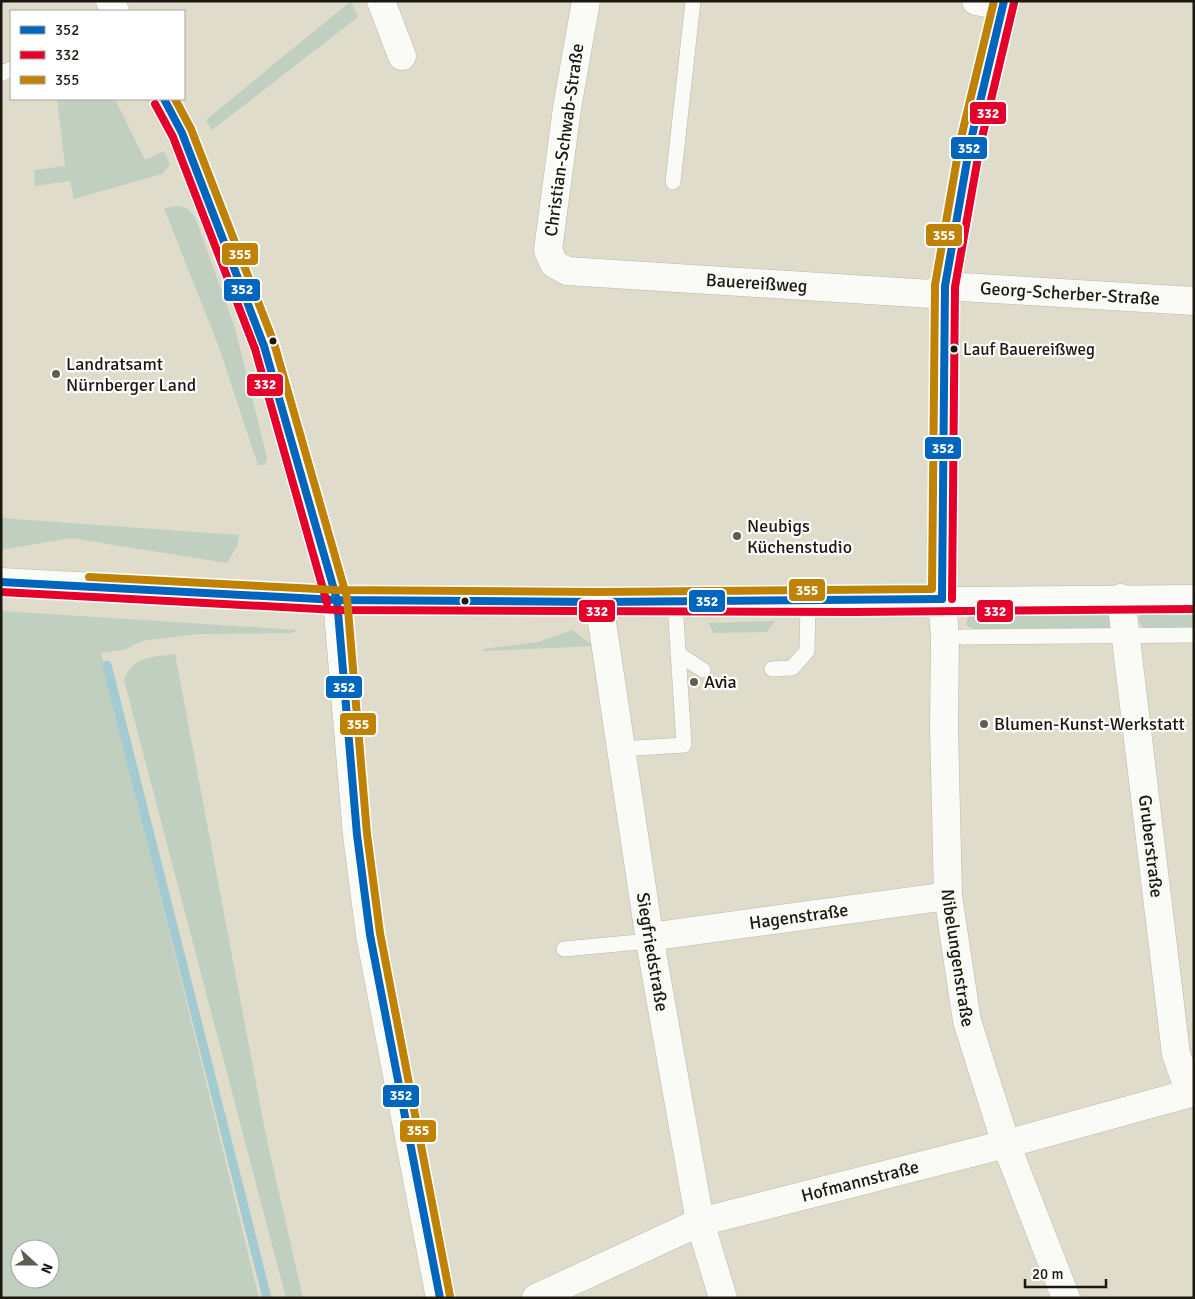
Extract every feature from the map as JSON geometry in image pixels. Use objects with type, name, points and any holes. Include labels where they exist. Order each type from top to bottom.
[{"type":"street","points":[[381,1],[402,56]]},
{"type":"street","name":"Christian-Schwab-Straße","points":[[567,271],[554,264],[548,250],[567,108],[586,1]]},
{"type":"street","name":"Nibelungenstraße","points":[[994,3],[944,286],[942,599],[945,638],[944,727],[948,896],[967,1021],[1006,1144],[1066,1298]]},
{"type":"street","points":[[165,100],[182,132],[264,346],[336,600],[357,835],[370,935],[440,1298]]},
{"type":"street","name":"Bauereißweg","points":[[567,271],[931,294],[944,286]]},
{"type":"street","name":"Georg-Scherber-Straße","points":[[944,286],[1194,301]]},
{"type":"street","points":[[1,582],[336,600],[808,602],[942,599],[1194,599]]},
{"type":"street","name":"Gruberstraße","points":[[1121,598],[1176,1054],[1192,1092]]},
{"type":"street","name":"Siegfriedstraße","points":[[599,602],[649,939],[700,1222],[723,1298]]},
{"type":"street","name":"Hagenstraße","points":[[649,939],[948,896]]},
{"type":"street","name":"Hofmannstraße","points":[[536,1298],[700,1222],[1006,1144],[1192,1092]]},
{"type":"lane","points":[[673,182],[693,1]]},
{"type":"lane","points":[[621,748],[684,745],[675,602]]},
{"type":"lane","points":[[772,669],[792,668],[807,651],[808,602]]},
{"type":"lane","points":[[962,637],[1194,634]]},
{"type":"lane","points":[[678,654],[704,670]]},
{"type":"lane","points":[[564,949],[649,939]]},
{"type":"green space","points":[[351,1],[358,17],[212,130],[206,120]]},
{"type":"green space","points":[[57,100],[115,100],[145,160],[164,151],[170,165],[162,174],[74,199],[70,181],[35,186],[34,170],[65,166]]},
{"type":"green space","points":[[176,206],[187,208],[195,217],[235,328],[267,458],[265,465],[258,465],[220,350],[164,208]]},
{"type":"green space","points":[[1,518],[239,535],[237,546],[227,563],[71,538],[1,550]]},
{"type":"green space","points":[[1,611],[298,630],[292,633],[198,634],[142,641],[124,650],[101,653],[259,1298],[1,1298]]},
{"type":"green space","points":[[974,614],[1109,614],[1112,623],[1109,628],[973,629],[966,625],[968,617]]},
{"type":"green space","points":[[1140,615],[1194,615],[1194,629],[1151,630],[1142,626],[1138,620]]},
{"type":"green space","points":[[775,621],[767,632],[714,633],[708,623]]},
{"type":"green space","points":[[572,630],[594,646],[484,651],[484,649],[538,642]]},
{"type":"green space","points":[[175,654],[266,1136],[303,1298],[286,1298],[124,680],[128,672],[138,662],[151,657]]},
{"type":"waterway","points":[[107,665],[267,1298]]},
{"type":"transit line","name":"355","points":[[89,577],[337,590],[599,592],[932,589],[935,285],[960,142],[994,1]]},
{"type":"transit line","name":"352","points":[[942,599],[945,286],[970,144],[1004,1]]},
{"type":"transit line","name":"332","points":[[952,599],[955,287],[980,146],[1014,3]]},
{"type":"transit line","name":"352","points":[[165,100],[182,133],[264,346],[337,600],[357,835],[370,935],[440,1298]]},
{"type":"transit line","name":"355","points":[[176,100],[191,129],[274,343],[347,598],[367,834],[380,933],[450,1296]]},
{"type":"transit line","name":"332","points":[[155,104],[173,137],[255,349],[327,603]]},
{"type":"transit line","name":"352","points":[[1,582],[337,600],[599,602],[942,599]]},
{"type":"transit line","name":"332","points":[[1,592],[337,610],[855,612],[1194,609]]},
{"type":"place","name":"Lauf Bauereißweg","points":[[954,349]]},
{"type":"place","name":"Landratsamt Nürnberger Land","points":[[56,374]]},
{"type":"place","name":"Neubigs Küchenstudio","points":[[737,536]]},
{"type":"place","name":"Avia","points":[[694,682]]},
{"type":"place","name":"Blumen-Kunst-Werkstatt","points":[[984,724]]}]
